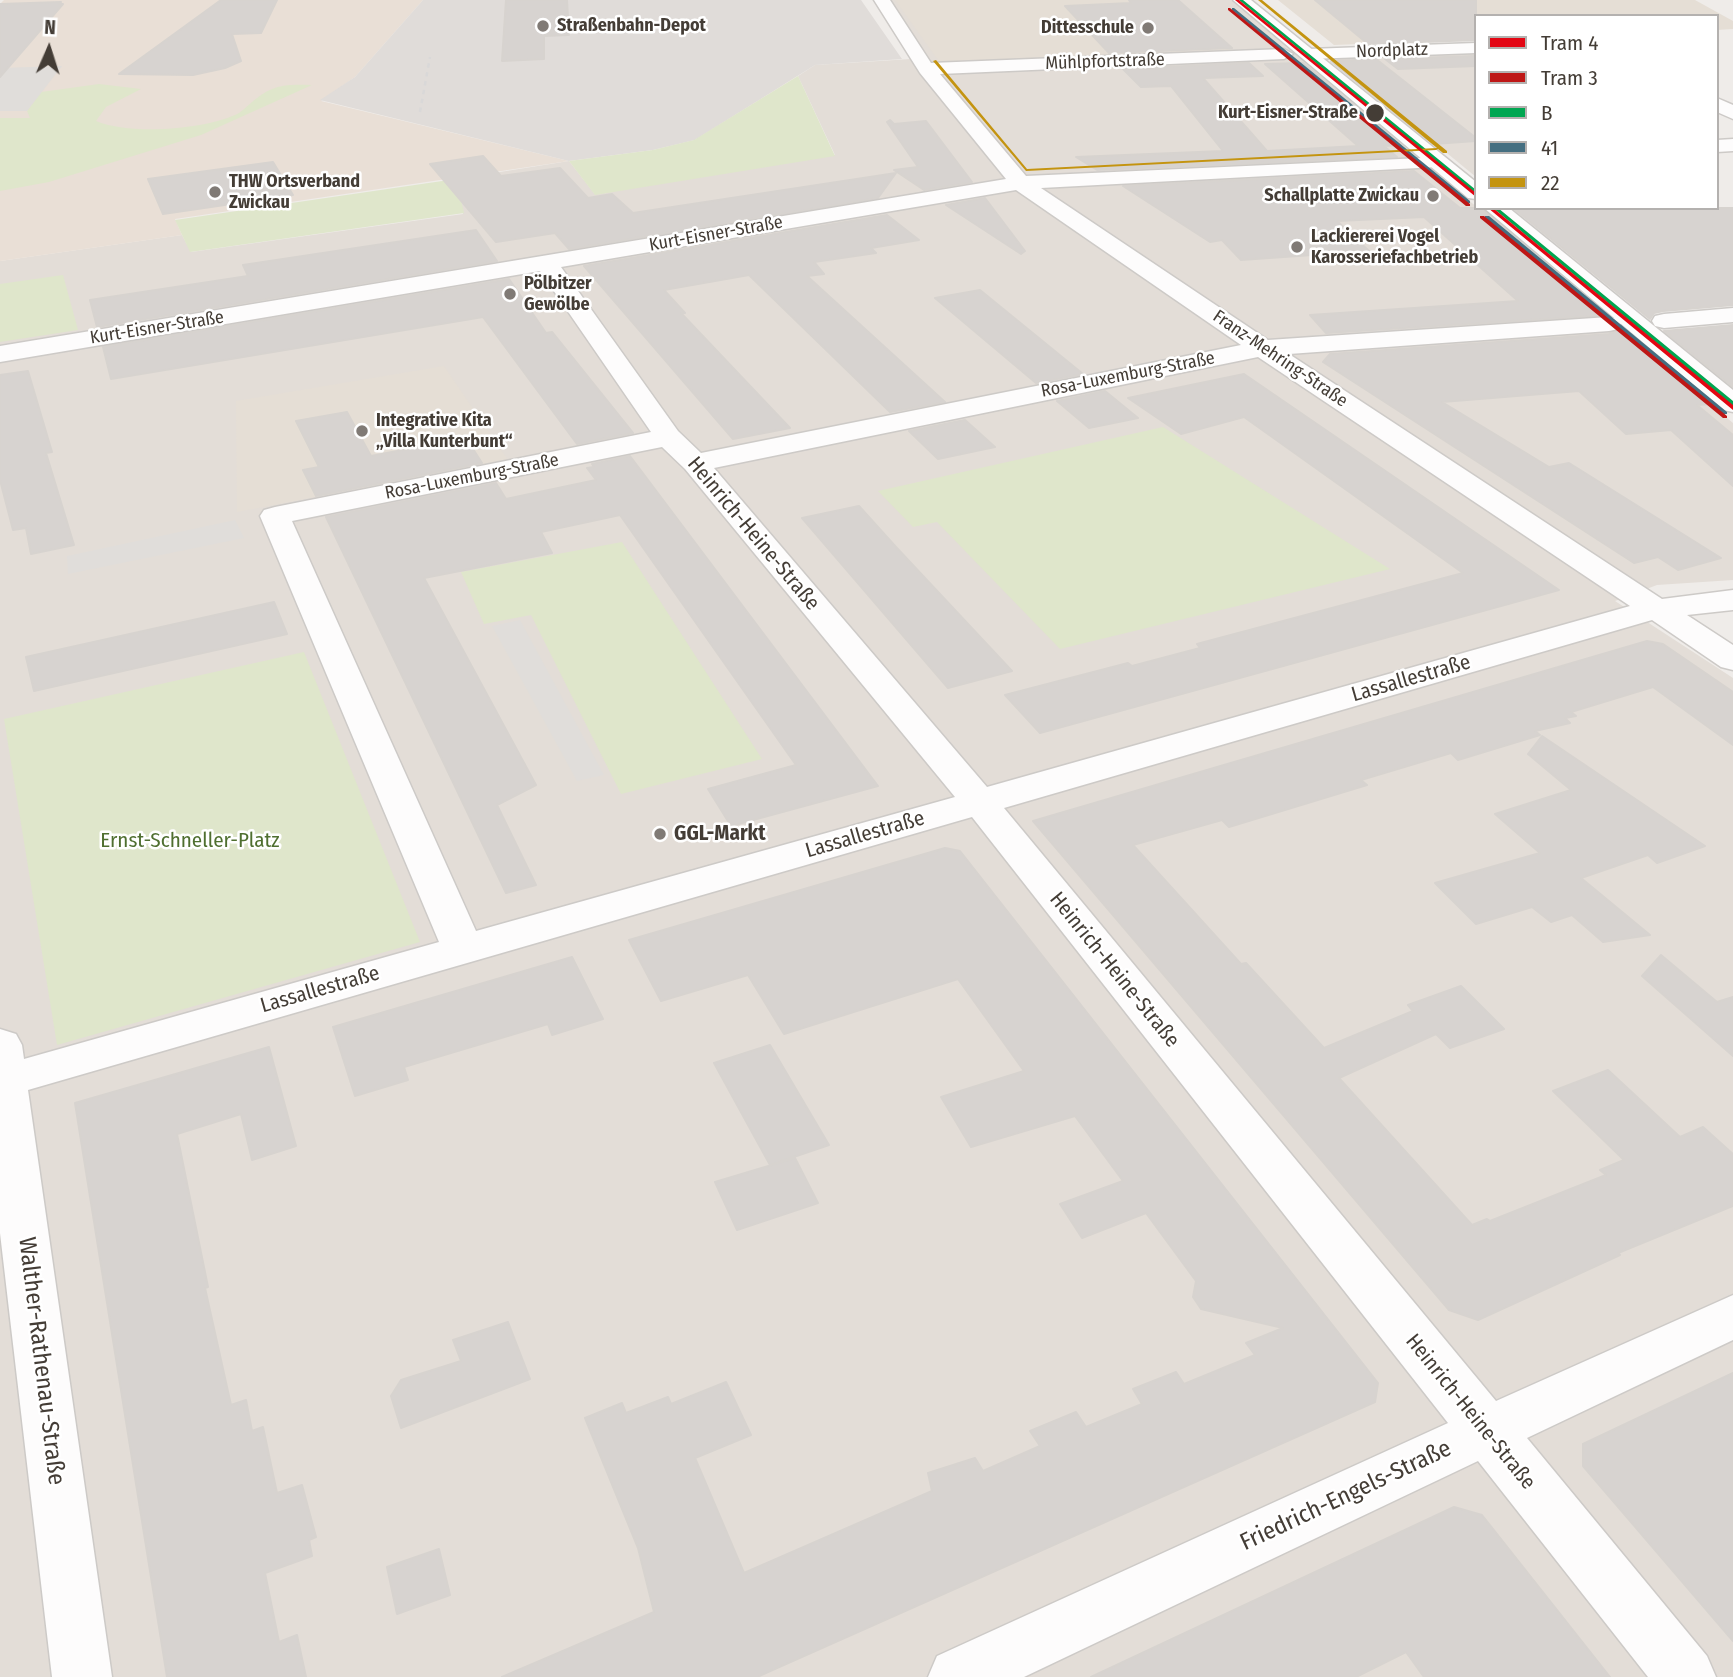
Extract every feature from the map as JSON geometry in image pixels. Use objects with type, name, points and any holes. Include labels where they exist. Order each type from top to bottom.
[{"type":"street","name":"Franz-Mehring-Straße","points":[[882,0],[926,69],[1020,183],[1118,252],[1733,660]]},
{"type":"street","points":[[1241,0],[1474,191]]},
{"type":"street","name":"Nordplatz","points":[[1309,54],[1474,48]]},
{"type":"street","name":"Mühlpfortstraße","points":[[926,69],[1284,54]]},
{"type":"street","name":"Kurt-Eisner-Straße","points":[[0,354],[1020,183],[1437,161]]},
{"type":"street","points":[[1496,210],[1733,404]]},
{"type":"street","name":"Heinrich-Heine-Straße","points":[[546,263],[668,438],[695,463],[980,803],[1485,1432],[1686,1677]]},
{"type":"street","points":[[1664,321],[1733,315]]},
{"type":"street","name":"Rosa-Luxemburg-Straße","points":[[695,463],[1264,348],[1609,324]]},
{"type":"street","name":"Rosa-Luxemburg-Straße","points":[[463,950],[412,825],[275,516],[668,438]]},
{"type":"street","name":"Lassallestraße","points":[[2,1069],[463,950],[1656,609],[1733,600]]},
{"type":"street","name":"Walther-Rathenau-Straße","points":[[2,1069],[82,1677]]},
{"type":"street","name":"Friedrich-Engels-Straße","points":[[958,1677],[1733,1316]]},
{"type":"shaded area","points":[[4,0],[423,0],[355,77],[321,101],[569,161],[175,219],[182,235],[0,261],[0,4]]},
{"type":"shaded area","points":[[423,0],[861,0],[902,59],[815,65],[695,140],[653,150],[569,161],[320,100],[355,77]]},
{"type":"shaded area","points":[[890,0],[1231,0],[1474,205],[1474,210],[1480,210],[1733,423],[1733,580],[1657,585],[1615,601],[1733,678],[1733,1677],[0,1677],[0,261],[182,235],[191,252],[463,214],[456,179],[569,161],[595,194],[835,155],[798,76],[815,65],[927,58]]},
{"type":"shaded area","points":[[895,0],[1178,0],[1229,50],[940,63]]},
{"type":"shaded area","points":[[1278,0],[1695,0],[1733,21],[1733,29],[1719,30],[1719,14],[1474,14],[1474,39],[1334,45]]},
{"type":"shaded area","points":[[1474,50],[1474,175],[1335,61],[1342,56]]},
{"type":"shaded area","points":[[62,66],[27,111],[0,111],[0,68]]},
{"type":"shaded area","name":"Integrative Kita „Villa Kunterbunt“","points":[[444,366],[508,460],[237,512],[236,401]]},
{"type":"shaded area","points":[[235,520],[244,538],[68,574],[67,556]]},
{"type":"shaded area","points":[[520,620],[604,775],[577,781],[492,626]]},
{"type":"green space","points":[[798,76],[835,156],[595,195],[569,161],[653,150],[694,140]]},
{"type":"green space","points":[[99,84],[141,89],[106,107],[96,121],[146,129],[185,127],[221,120],[239,113],[273,88],[312,85],[201,135],[49,182],[0,191],[0,118],[30,118],[27,111],[41,92]]},
{"type":"green space","points":[[456,179],[464,213],[190,252],[175,220]]},
{"type":"green space","points":[[63,275],[78,330],[0,342],[0,284]]},
{"type":"green space","points":[[1163,427],[1390,569],[1060,649],[937,522],[913,527],[878,491]]},
{"type":"green space","points":[[622,542],[762,759],[621,794],[531,615],[484,624],[461,572]]},
{"type":"green space","name":"Ernst-Schneller-Platz","points":[[304,652],[420,942],[57,1045],[4,719]]},
{"type":"building","points":[[221,0],[277,0],[261,33],[232,34],[241,61],[225,68],[193,75],[119,74]]},
{"type":"building","name":"Straßenbahn-Depot","points":[[506,0],[567,0],[569,35],[544,36],[544,59],[502,61]]},
{"type":"building","name":"Dittesschule","points":[[1129,0],[1178,0],[1232,48],[1109,53],[1065,6],[1131,3]]},
{"type":"building","points":[[1315,0],[1476,0],[1474,40],[1368,44]]},
{"type":"building","points":[[61,2],[59,4],[63,4],[0,77],[0,4]]},
{"type":"building","points":[[1474,56],[1474,66],[1398,69],[1385,59]]},
{"type":"building","points":[[1376,59],[1474,136],[1474,141],[1433,144],[1331,61]]},
{"type":"building","points":[[1249,63],[1263,76],[1203,78],[1267,151],[1358,146],[1265,64],[1303,63],[1401,145],[1384,146],[1397,157],[1097,170],[1076,157],[1223,151],[1171,86],[1141,87],[1123,69]]},
{"type":"building","points":[[890,120],[894,124],[926,121],[972,182],[924,190],[894,170],[918,167],[887,122]]},
{"type":"building","points":[[483,156],[501,176],[560,168],[588,198],[612,194],[633,213],[896,173],[878,198],[569,249],[555,233],[496,242],[430,164]]},
{"type":"building","points":[[273,162],[293,195],[163,214],[148,179]]},
{"type":"building","points":[[1414,171],[1460,208],[1483,210],[1606,315],[1326,333],[1310,315],[1518,301],[1424,217],[1337,221],[1369,251],[1241,260],[1222,240],[1210,242],[1123,186]]},
{"type":"building","points":[[985,198],[1025,251],[1021,254],[946,205]]},
{"type":"building","points":[[1733,208],[1733,305],[1663,311],[1654,313],[1650,319],[1515,210]]},
{"type":"building","points":[[887,215],[919,240],[871,248],[876,253],[814,262],[824,274],[807,276],[945,402],[890,412],[749,275],[664,290],[685,313],[681,313],[790,428],[733,439],[584,266]]},
{"type":"building","points":[[476,230],[497,261],[97,327],[90,300],[248,276],[243,265]]},
{"type":"building","points":[[509,279],[546,333],[552,332],[633,433],[577,444],[483,317],[111,379],[103,347]]},
{"type":"building","points":[[980,290],[1083,374],[1036,383],[935,298]]},
{"type":"building","points":[[1733,325],[1733,387],[1664,331]]},
{"type":"building","points":[[1622,328],[1711,404],[1697,405],[1733,435],[1733,486],[1671,430],[1626,434],[1579,391],[1442,402],[1549,467],[1569,463],[1721,558],[1678,570],[1658,557],[1634,563],[1323,362],[1330,354],[1609,334]]},
{"type":"building","points":[[28,371],[52,452],[46,453],[74,545],[31,554],[26,528],[13,530],[0,480],[0,375]]},
{"type":"building","points":[[1244,374],[1559,590],[1040,733],[1005,695],[1128,663],[1132,666],[1200,648],[1197,644],[1463,573],[1244,417],[1181,434],[1128,398]]},
{"type":"building","points":[[1105,391],[1138,418],[1089,428],[1057,401]]},
{"type":"building","points":[[347,412],[371,456],[466,438],[482,463],[316,496],[303,470],[319,467],[296,421]]},
{"type":"building","points":[[965,420],[995,447],[938,459],[909,431]]},
{"type":"building","points":[[630,456],[878,786],[731,826],[708,789],[796,765],[620,515],[541,532],[552,553],[424,578],[536,785],[497,805],[536,885],[506,893],[326,517],[496,483],[506,499],[596,480],[587,468],[594,467],[592,464]]},
{"type":"building","points":[[859,506],[1012,671],[948,688],[802,518]]},
{"type":"building","points":[[274,602],[287,634],[34,691],[26,657]]},
{"type":"building","points":[[1647,641],[1663,644],[1733,692],[1733,745],[1653,687],[1571,712],[1576,716],[1565,718],[1570,723],[1535,731],[1540,735],[1458,760],[1451,753],[1361,780],[1367,785],[1229,827],[1222,820],[1133,845],[1241,964],[1246,963],[1324,1048],[1413,1011],[1408,1005],[1461,986],[1504,1029],[1450,1048],[1436,1034],[1339,1078],[1472,1225],[1487,1219],[1490,1221],[1606,1175],[1600,1170],[1624,1160],[1553,1091],[1608,1070],[1680,1137],[1703,1127],[1733,1154],[1733,1206],[1618,1253],[1620,1255],[1478,1320],[1449,1310],[1033,821]]},
{"type":"building","points":[[1542,736],[1705,846],[1657,863],[1648,855],[1581,878],[1650,935],[1603,942],[1572,915],[1551,922],[1532,907],[1476,924],[1435,883],[1540,853],[1495,814],[1571,790],[1528,754]]},
{"type":"building","points":[[945,848],[960,851],[1378,1383],[1375,1402],[757,1677],[502,1677],[654,1612],[638,1548],[585,1418],[622,1403],[626,1413],[668,1397],[671,1404],[726,1382],[751,1435],[695,1458],[744,1573],[932,1491],[928,1473],[975,1458],[983,1471],[1040,1446],[1030,1431],[1076,1412],[1086,1427],[1142,1404],[1133,1389],[1176,1372],[1184,1384],[1255,1355],[1246,1343],[1283,1328],[1201,1309],[1193,1297],[1196,1281],[1146,1213],[1082,1238],[1060,1204],[1123,1181],[1075,1116],[971,1147],[941,1097],[1024,1071],[958,979],[784,1034],[748,975],[661,1001],[629,940]]},
{"type":"building","points":[[1661,955],[1717,1002],[1733,997],[1733,1056],[1642,976]]},
{"type":"building","points":[[572,957],[603,1019],[552,1035],[548,1024],[404,1067],[408,1080],[355,1096],[333,1027]]},
{"type":"building","points":[[770,1045],[829,1145],[770,1165],[714,1063]]},
{"type":"building","points":[[269,1047],[296,1146],[252,1160],[241,1114],[177,1134],[208,1287],[205,1288],[231,1405],[246,1400],[252,1431],[263,1427],[277,1493],[302,1485],[316,1537],[309,1540],[312,1556],[265,1573],[279,1642],[297,1635],[306,1677],[167,1677],[75,1103]]},
{"type":"building","points":[[795,1158],[818,1203],[737,1230],[715,1182]]},
{"type":"building","points":[[508,1322],[530,1379],[401,1428],[391,1396],[401,1380],[461,1361],[453,1340]]},
{"type":"building","points":[[1733,1373],[1733,1641],[1583,1466],[1583,1444]]},
{"type":"building","points":[[1454,1507],[1482,1515],[1610,1677],[1424,1677],[1406,1652],[1356,1677],[1091,1677]]},
{"type":"building","points":[[439,1549],[450,1595],[397,1614],[387,1567]]},
{"type":"railway","points":[[420,112],[430,57]]},
{"type":"tram line","name":"4","points":[[1237,0],[1474,194]]},
{"type":"tram line","name":"3","points":[[1229,9],[1468,205]]},
{"type":"tram line","name":"4","points":[[1492,210],[1733,408]]},
{"type":"tram line","name":"3","points":[[1482,217],[1725,417]]},
{"type":"transit line","name":"B","points":[[1241,0],[1474,191]]},
{"type":"transit line","name":"22","points":[[1260,0],[1445,152]]},
{"type":"transit line","name":"41","points":[[1233,9],[1468,202]]},
{"type":"transit line","name":"22","points":[[935,61],[1026,170],[1436,149]]},
{"type":"transit line","name":"B","points":[[1497,210],[1733,404]]},
{"type":"transit line","name":"41","points":[[1487,217],[1725,413]]},
{"type":"place","name":"Straßenbahn-Depot","points":[[543,26]]},
{"type":"place","name":"Dittesschule","points":[[1148,28]]},
{"type":"place","name":"Kurt-Eisner-Straße","points":[[1375,113]]},
{"type":"place","name":"THW Ortsverband Zwickau","points":[[215,192]]},
{"type":"place","name":"Schallplatte Zwickau","points":[[1433,196]]},
{"type":"place","name":"Lackiererei Vogel Karosseriefachbetrieb","points":[[1297,247]]},
{"type":"place","name":"Pölbitzer Gewölbe","points":[[510,294]]},
{"type":"place","name":"Integrative Kita „Villa Kunterbunt“","points":[[362,431]]},
{"type":"place","name":"GGL-Markt","points":[[660,834]]}]
